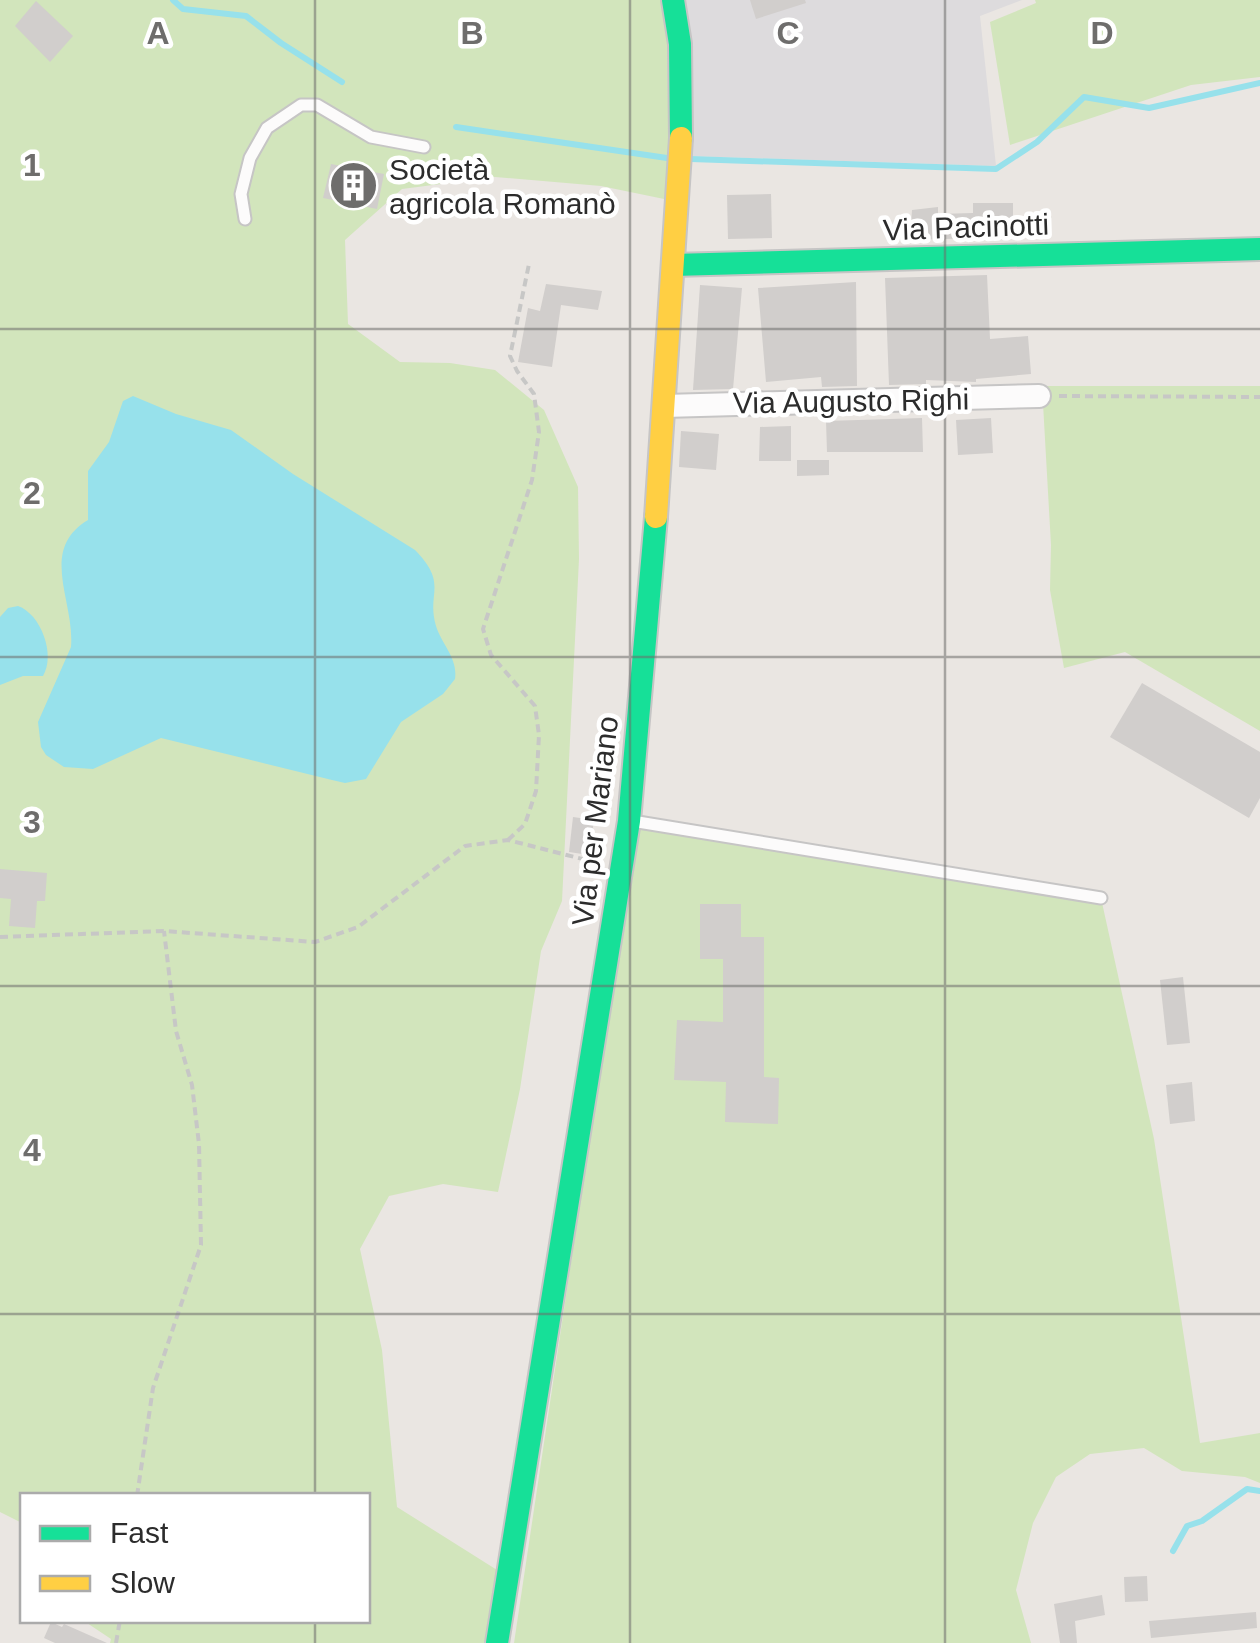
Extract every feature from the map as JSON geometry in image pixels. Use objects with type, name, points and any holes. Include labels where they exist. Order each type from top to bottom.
[{"type":"street","name":"Via per Mariano","points":[[498,1643],[630,821],[681,153],[680,44],[673,0]]},
{"type":"street","name":"Via Pacinotti","points":[[673,265],[1260,249]]},
{"type":"street","name":"Via Augusto Righi","points":[[664,406],[1039,396]]},
{"type":"lane","points":[[245,218],[241,194],[250,158],[267,128],[301,105],[317,105],[371,137],[424,147]]},
{"type":"lane","points":[[630,821],[1102,898]]},
{"type":"path","points":[[508,840],[525,824],[536,791],[539,735],[534,706],[491,655],[483,629],[532,480],[538,432],[534,394],[510,356],[529,264]]},
{"type":"path","points":[[1039,396],[1260,396]]},
{"type":"path","points":[[0,937],[164,931],[315,942],[358,927],[465,846],[508,840],[622,868]]},
{"type":"path","points":[[137,1493],[153,1388],[201,1245],[199,1144],[192,1085],[176,1031],[164,931]]},
{"type":"shaded area","points":[[683,0],[1022,0],[980,16],[996,166],[690,156]]},
{"type":"green space","points":[[0,0],[663,0],[667,12],[669,200],[601,186],[495,177],[402,189],[345,240],[348,324],[400,362],[450,363],[495,370],[544,410],[578,487],[579,559],[562,901],[541,951],[520,1089],[498,1192],[443,1184],[389,1196],[360,1249],[382,1350],[397,1507],[505,1575],[493,1643],[110,1643],[111,1639],[87,1623],[370,1623],[370,1493],[20,1493],[20,1522],[0,1512]]},
{"type":"green space","points":[[1035,0],[1260,0],[1260,77],[1191,85],[1010,145],[990,22],[1036,3]]},
{"type":"green space","points":[[1042,386],[1260,386],[1260,731],[1125,652],[1064,668],[1050,590]]},
{"type":"green space","points":[[637,822],[1101,898],[1154,1139],[1200,1443],[1260,1433],[1260,1483],[1245,1477],[1182,1471],[1144,1448],[1090,1454],[1056,1477],[1033,1523],[1016,1590],[1031,1643],[514,1643]]},
{"type":"water","points":[[133,396],[231,430],[415,550],[425,562],[434,580],[436,626],[452,658],[455,679],[443,694],[401,722],[366,779],[345,783],[161,738],[93,769],[64,767],[41,747],[38,722],[71,647],[62,578],[65,546],[73,532],[88,520],[88,471],[109,442],[123,401]]},
{"type":"water","points":[[18,606],[33,617],[44,636],[47,667],[43,676],[23,676],[0,685],[0,617],[8,608]]},
{"type":"building","points":[[750,0],[805,0],[806,3],[756,19]]},
{"type":"building","points":[[36,1],[73,36],[50,62],[15,26]]},
{"type":"building","name":"Società agricola Romanò","points":[[331,164],[384,174],[377,209],[323,198]]},
{"type":"building","points":[[771,194],[772,238],[728,239],[727,195]]},
{"type":"building","points":[[973,203],[1013,203],[1013,237],[910,240],[912,210],[938,207],[938,214],[973,213]]},
{"type":"building","points":[[987,275],[990,339],[1028,336],[1031,374],[976,382],[926,380],[926,384],[889,385],[885,278]]},
{"type":"building","points":[[856,282],[857,386],[822,387],[821,377],[766,382],[758,288]]},
{"type":"building","points":[[546,284],[602,291],[598,310],[561,305],[552,367],[518,362],[528,308],[540,311]]},
{"type":"building","points":[[700,285],[742,288],[733,389],[693,390]]},
{"type":"building","points":[[922,418],[923,452],[827,452],[826,421]]},
{"type":"building","points":[[991,418],[993,453],[958,455],[956,420]]},
{"type":"building","points":[[791,426],[791,461],[759,461],[760,427]]},
{"type":"building","points":[[681,431],[719,434],[716,470],[679,467]]},
{"type":"building","points":[[797,460],[829,460],[829,475],[797,476]]},
{"type":"building","points":[[1142,683],[1260,752],[1260,798],[1249,818],[1110,737]]},
{"type":"building","points":[[573,817],[594,820],[589,855],[569,852]]},
{"type":"building","points":[[0,869],[47,873],[45,901],[37,901],[35,928],[9,926],[11,899],[0,898]]},
{"type":"building","points":[[700,904],[741,904],[741,937],[764,937],[764,1077],[779,1078],[778,1124],[725,1122],[726,1082],[674,1080],[677,1020],[723,1022],[723,959],[700,959]]},
{"type":"building","points":[[1183,977],[1190,1043],[1167,1045],[1160,980]]},
{"type":"building","points":[[1192,1082],[1195,1121],[1170,1124],[1166,1085]]},
{"type":"building","points":[[1147,1576],[1148,1601],[1125,1602],[1124,1577]]},
{"type":"building","points":[[1102,1595],[1105,1615],[1075,1621],[1077,1643],[1060,1643],[1054,1604]]},
{"type":"building","points":[[1256,1612],[1257,1628],[1151,1638],[1149,1621]]},
{"type":"building","points":[[53,1623],[107,1643],[55,1643],[44,1638]]},
{"type":"waterway","points":[[173,0],[183,9],[246,16],[342,82]]},
{"type":"waterway","points":[[691,159],[996,169],[1037,142],[1084,97],[1149,108],[1260,83]]},
{"type":"waterway","points":[[456,127],[667,158]]},
{"type":"waterway","points":[[1173,1551],[1187,1526],[1202,1521],[1247,1489],[1260,1491]]},
{"type":"traffic: fast","points":[[673,0],[680,44],[681,138]]},
{"type":"traffic: fast","points":[[673,265],[1260,249]]},
{"type":"traffic: fast","points":[[497,1643],[629,821],[656,517]]},
{"type":"traffic: slow","points":[[656,517],[681,138]]},
{"type":"place","name":"Società agricola Romanò","points":[[354,186]]}]
